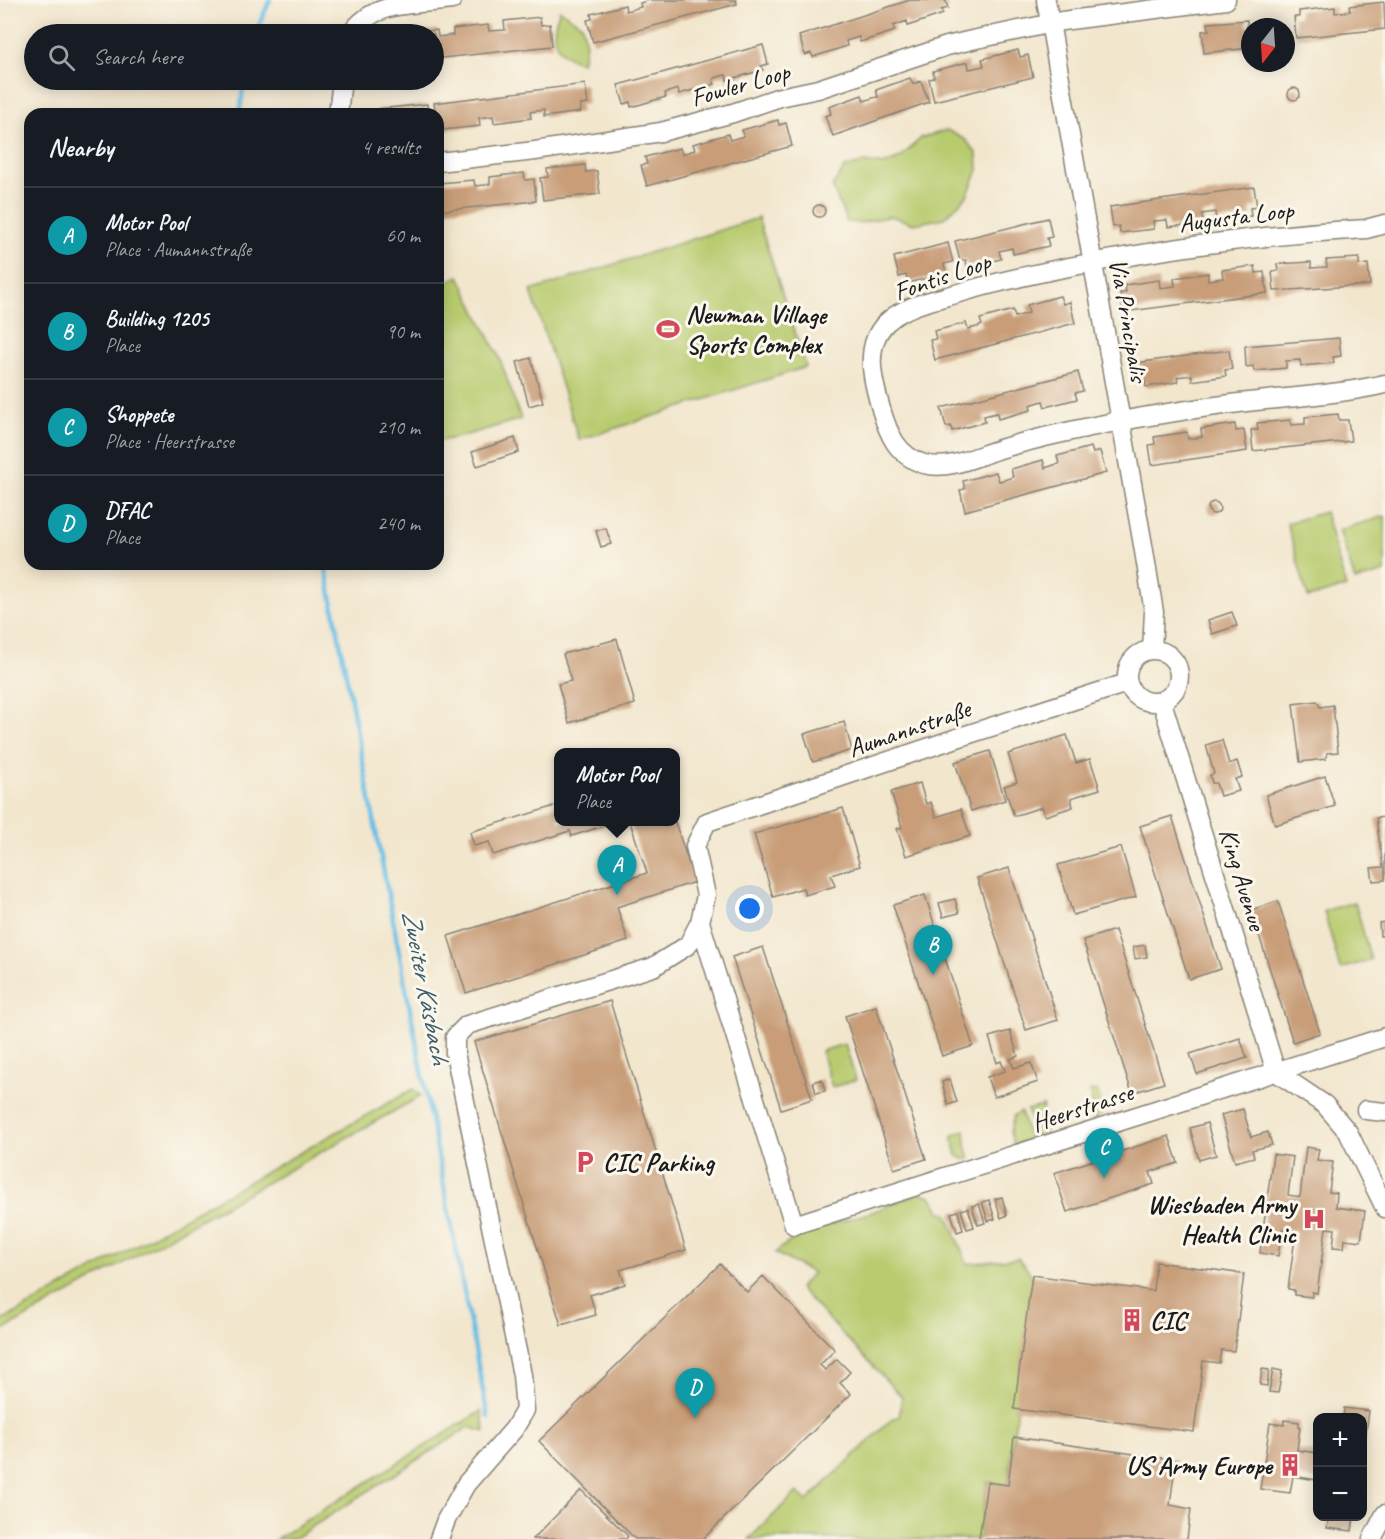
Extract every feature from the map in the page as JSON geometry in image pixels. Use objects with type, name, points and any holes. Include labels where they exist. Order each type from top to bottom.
[{"type":"street","points":[[358,24],[374,9],[386,4],[452,0]]},
{"type":"street","name":"Via Principalis","points":[[1046,0],[1151,592],[1154,635],[1152,650]]},
{"type":"street","name":"Fowler Loop","points":[[444,161],[536,151],[661,132],[818,88],[947,46],[1050,23],[1226,0]]},
{"type":"street","points":[[339,108],[341,90]]},
{"type":"street","name":"Augusta Loop","points":[[1093,263],[1238,239],[1366,229],[1385,224]]},
{"type":"street","name":"Fontis Loop","points":[[1093,263],[1002,281],[901,312],[885,323],[877,337],[871,356],[872,371],[890,435],[897,448],[922,464],[937,467],[1048,436],[1121,421]]},
{"type":"street","points":[[1121,421],[1240,403],[1346,392],[1385,384]]},
{"type":"street","points":[[1152,650],[1161,651],[1174,660],[1180,676],[1175,692],[1162,702],[1145,702],[1137,698],[1127,684],[1126,676],[1132,660],[1137,655],[1152,650]]},
{"type":"street","name":"Aumannstraße","points":[[700,922],[706,895],[695,846],[707,822],[1127,684]]},
{"type":"street","name":"King Avenue","points":[[1162,702],[1276,1072]]},
{"type":"street","points":[[439,1539],[446,1520],[466,1484],[514,1429],[525,1410],[522,1376],[455,1053],[455,1037],[467,1026],[653,967],[688,945],[700,922]]},
{"type":"street","name":"Heerstrasse","points":[[700,922],[794,1225],[1385,1038]]},
{"type":"street","points":[[1276,1072],[1325,1105],[1348,1132],[1385,1208]]},
{"type":"street","points":[[1366,1110],[1385,1112]]},
{"type":"street","points":[[1372,1539],[1385,1514]]},
{"type":"green space","points":[[560,10],[582,25],[586,44],[582,63],[565,55],[556,43],[554,28]]},
{"type":"green space","points":[[947,130],[966,140],[977,154],[978,170],[967,196],[944,218],[914,224],[891,216],[861,223],[847,222],[832,186],[845,168],[864,162],[883,165],[900,158],[921,138]]},
{"type":"green space","name":"Newman Village Sports Complex","points":[[758,218],[806,367],[579,440],[531,291]]},
{"type":"green space","points":[[459,276],[500,359],[521,419],[444,440],[444,283]]},
{"type":"green space","points":[[1325,512],[1346,587],[1308,598],[1287,523]]},
{"type":"green space","points":[[1385,516],[1385,572],[1355,581],[1339,530]]},
{"type":"green space","points":[[1355,902],[1371,960],[1340,969],[1324,911]]},
{"type":"green space","points":[[845,1044],[856,1080],[832,1087],[821,1051]]},
{"type":"green space","points":[[413,1089],[421,1096],[0,1332],[0,1322]]},
{"type":"green space","points":[[1097,1090],[1104,1114],[1095,1119],[1090,1091]]},
{"type":"green space","points":[[1043,1106],[1040,1121],[1047,1134],[1036,1138],[1027,1110]]},
{"type":"green space","points":[[1021,1112],[1029,1139],[1014,1147],[1010,1132],[1014,1115]]},
{"type":"green space","points":[[965,1130],[970,1159],[963,1159],[957,1155],[952,1136]]},
{"type":"green space","points":[[920,1193],[931,1196],[941,1212],[947,1213],[967,1264],[1018,1258],[1032,1275],[1008,1485],[987,1482],[979,1539],[749,1539],[797,1492],[807,1501],[893,1418],[899,1417],[902,1397],[799,1288],[813,1273],[775,1253],[809,1232],[872,1212]]},
{"type":"green space","points":[[481,1411],[485,1432],[469,1427],[293,1539],[276,1539]]},
{"type":"building","points":[[650,0],[736,0],[737,4],[593,42],[587,20],[592,19],[591,14],[625,5],[626,11],[641,7],[640,3]]},
{"type":"building","points":[[910,0],[945,0],[948,8],[941,10],[943,14],[908,26],[907,21],[893,26],[895,31],[860,42],[859,37],[846,41],[847,46],[813,57],[811,53],[805,55],[799,36]]},
{"type":"building","points":[[1384,2],[1385,29],[1296,38],[1294,17],[1299,17],[1299,11],[1335,7],[1335,13],[1350,11],[1349,6]]},
{"type":"building","points":[[540,17],[541,25],[550,24],[552,46],[444,58],[444,36],[453,35],[453,29],[488,25],[489,31],[505,30],[504,21]]},
{"type":"building","points":[[1241,20],[1241,49],[1204,53],[1202,31],[1209,30],[1208,23]]},
{"type":"building","points":[[763,45],[768,64],[761,66],[763,70],[727,80],[726,75],[721,76],[713,79],[715,84],[679,94],[678,89],[665,93],[666,97],[631,107],[630,102],[624,104],[618,85]]},
{"type":"building","points":[[1018,50],[1020,57],[1028,55],[1033,77],[934,101],[929,79],[934,78],[933,71],[968,62],[969,69],[984,66],[982,59]]},
{"type":"building","points":[[910,78],[913,84],[921,81],[929,102],[833,136],[825,116],[831,114],[829,107],[862,95],[864,101],[878,97],[876,90]]},
{"type":"building","points":[[585,84],[588,104],[580,105],[581,112],[544,117],[544,110],[530,112],[531,118],[494,123],[493,116],[479,118],[480,126],[444,130],[444,108],[435,108],[434,103]]},
{"type":"building","points":[[1296,88],[1300,94],[1296,100],[1292,100],[1288,92]]},
{"type":"building","points":[[427,104],[427,108],[388,108]]},
{"type":"building","points":[[778,120],[779,125],[786,123],[792,146],[647,186],[641,165],[647,164],[645,157],[680,148],[682,154],[695,150],[693,144],[728,134],[730,140],[744,136],[742,130]]},
{"type":"building","points":[[585,165],[586,172],[597,171],[600,194],[543,200],[540,178],[548,177],[547,169]]},
{"type":"building","points":[[524,173],[525,180],[534,179],[536,201],[444,210],[444,183],[474,180],[475,186],[485,185],[490,184],[490,177]]},
{"type":"building","points":[[1254,187],[1257,207],[1250,208],[1251,216],[1216,221],[1215,212],[1202,214],[1203,223],[1168,227],[1167,220],[1153,221],[1154,229],[1120,233],[1119,226],[1113,227],[1110,207]]},
{"type":"building","points":[[821,205],[825,211],[821,217],[817,217],[813,209]]},
{"type":"building","points":[[1048,218],[1052,237],[1047,238],[1049,246],[1013,254],[1012,248],[999,251],[1001,259],[967,267],[966,260],[960,261],[955,241]]},
{"type":"building","points":[[948,243],[953,262],[944,264],[946,273],[908,283],[906,275],[899,277],[894,257]]},
{"type":"building","points":[[1359,258],[1359,265],[1368,264],[1370,285],[1274,291],[1272,272],[1278,271],[1277,264],[1311,262],[1311,268],[1327,267],[1326,260]]},
{"type":"building","points":[[1255,266],[1256,273],[1264,272],[1267,293],[1123,312],[1120,293],[1126,293],[1125,285],[1159,280],[1160,288],[1175,286],[1174,278],[1208,273],[1208,280],[1223,278],[1222,270]]},
{"type":"building","points":[[1060,296],[1063,304],[1070,302],[1075,323],[935,360],[930,340],[936,339],[934,331],[966,323],[968,329],[977,327],[982,325],[980,319],[1013,310],[1015,317],[1029,313],[1027,305]]},
{"type":"building","points":[[1339,338],[1341,356],[1333,357],[1334,363],[1301,366],[1300,360],[1286,361],[1286,368],[1254,371],[1253,366],[1246,367],[1245,346]]},
{"type":"building","points":[[1229,350],[1232,369],[1225,370],[1226,376],[1192,381],[1192,375],[1177,377],[1178,382],[1146,387],[1145,382],[1139,383],[1136,363]]},
{"type":"building","points":[[531,358],[543,402],[529,406],[517,362]]},
{"type":"building","points":[[1078,372],[1083,391],[1075,393],[1077,399],[1045,407],[1043,401],[1030,405],[1031,410],[998,419],[997,413],[984,416],[985,422],[952,431],[951,426],[946,427],[941,408]]},
{"type":"building","points":[[1338,414],[1339,420],[1348,420],[1351,441],[1253,451],[1251,430],[1258,430],[1257,423],[1290,420],[1291,425],[1305,424],[1305,417]]},
{"type":"building","points":[[1235,424],[1236,431],[1244,430],[1247,451],[1152,465],[1149,445],[1155,444],[1154,437],[1187,432],[1188,439],[1202,437],[1201,429]]},
{"type":"building","points":[[515,438],[519,452],[477,466],[472,452]]},
{"type":"building","points":[[1091,447],[1093,453],[1100,451],[1106,473],[965,511],[960,490],[965,489],[963,481],[996,472],[999,481],[1007,479],[1013,477],[1011,469],[1043,460],[1045,468],[1059,464],[1057,456]]},
{"type":"building","points":[[1214,502],[1220,508],[1214,514],[1208,508]]},
{"type":"building","points":[[606,528],[611,544],[601,547],[596,531]]},
{"type":"building","points":[[1232,612],[1237,626],[1212,634],[1208,620]]},
{"type":"building","points":[[617,639],[635,704],[569,723],[558,684],[571,681],[563,654]]},
{"type":"building","points":[[1317,701],[1320,707],[1333,705],[1338,752],[1327,753],[1326,759],[1300,762],[1293,704]]},
{"type":"building","points":[[844,722],[852,750],[813,762],[804,734]]},
{"type":"building","points":[[1067,735],[1076,763],[1090,759],[1100,789],[1071,798],[1073,807],[1045,816],[1042,807],[1014,816],[1004,786],[1017,782],[1008,754]]},
{"type":"building","points":[[1222,740],[1229,764],[1237,761],[1242,777],[1235,779],[1239,791],[1220,796],[1216,783],[1212,783],[1210,775],[1214,774],[1206,745]]},
{"type":"building","points":[[990,751],[1005,800],[971,811],[955,762]]},
{"type":"building","points":[[1325,776],[1335,806],[1275,825],[1266,795]]},
{"type":"building","points":[[920,783],[926,804],[931,802],[936,817],[961,809],[970,836],[906,856],[897,829],[902,827],[891,792]]},
{"type":"building","points":[[554,806],[554,826],[603,826],[572,836],[570,831],[493,855],[489,842],[474,846],[470,832]]},
{"type":"building","points":[[843,808],[860,866],[831,875],[835,886],[805,895],[803,888],[773,897],[754,834]]},
{"type":"building","points":[[1172,816],[1221,969],[1189,979],[1140,826]]},
{"type":"building","points":[[1385,817],[1385,880],[1373,881],[1371,868],[1383,867],[1376,818]]},
{"type":"building","points":[[631,826],[676,826],[695,882],[617,907],[628,941],[466,993],[448,936],[647,873]]},
{"type":"building","points":[[1121,847],[1136,897],[1073,915],[1058,865]]},
{"type":"building","points":[[1009,868],[1058,1020],[1026,1030],[977,878]]},
{"type":"building","points":[[925,895],[973,1046],[942,1056],[893,905]]},
{"type":"building","points":[[955,899],[959,913],[943,917],[939,903]]},
{"type":"building","points":[[1278,901],[1320,1033],[1293,1042],[1251,910]]},
{"type":"building","points":[[1385,922],[1385,936],[1380,936],[1379,923]]},
{"type":"building","points":[[1115,930],[1164,1083],[1132,1093],[1083,940]]},
{"type":"building","points":[[1145,945],[1147,957],[1135,959],[1133,947]]},
{"type":"building","points":[[763,947],[812,1099],[781,1109],[732,957]]},
{"type":"building","name":"CIC Parking","points":[[610,1001],[686,1250],[620,1270],[625,1284],[590,1295],[596,1315],[561,1325],[474,1042]]},
{"type":"building","points":[[876,1006],[926,1159],[894,1169],[845,1016]]},
{"type":"building","points":[[1010,1031],[1018,1056],[1010,1059],[1014,1068],[1031,1063],[1038,1082],[994,1097],[987,1077],[1005,1071],[1001,1061],[997,1063],[989,1037]]},
{"type":"building","points":[[1240,1038],[1247,1058],[1197,1074],[1190,1054]]},
{"type":"building","points":[[822,1079],[825,1091],[816,1093],[813,1082]]},
{"type":"building","points":[[950,1079],[957,1102],[948,1105],[942,1082]]},
{"type":"building","name":"Wiesbaden Army Health Clinic","points":[[1243,1109],[1251,1137],[1268,1132],[1272,1145],[1252,1150],[1254,1157],[1235,1162],[1221,1115]]},
{"type":"building","points":[[1207,1123],[1216,1155],[1199,1160],[1190,1128]]},
{"type":"building","points":[[1169,1136],[1178,1163],[1150,1172],[1154,1184],[1067,1212],[1054,1173]]},
{"type":"building","name":"Wiesbaden Army Health Clinic","points":[[1306,1147],[1319,1149],[1317,1160],[1333,1162],[1329,1192],[1337,1193],[1336,1207],[1365,1211],[1361,1241],[1345,1239],[1344,1248],[1333,1247],[1335,1229],[1326,1228],[1317,1293],[1312,1292],[1312,1297],[1294,1295],[1294,1290],[1288,1289],[1296,1231],[1282,1229],[1278,1256],[1260,1253],[1273,1154],[1293,1157],[1288,1195],[1300,1197]]},
{"type":"building","points":[[1002,1197],[1007,1215],[1001,1218],[995,1199]]},
{"type":"building","points":[[989,1200],[995,1219],[988,1221],[982,1202]]},
{"type":"building","points":[[979,1204],[985,1223],[978,1225],[972,1206]]},
{"type":"building","points":[[968,1208],[974,1227],[967,1229],[961,1210]]},
{"type":"building","points":[[958,1211],[963,1230],[957,1232],[951,1213]]},
{"type":"building","name":"CIC","points":[[1156,1262],[1244,1274],[1234,1351],[1221,1350],[1219,1363],[1203,1361],[1194,1432],[1014,1409],[1032,1275],[1153,1291]]},
{"type":"building","points":[[720,1264],[747,1292],[763,1276],[835,1350],[820,1365],[825,1370],[837,1359],[850,1372],[840,1383],[851,1394],[703,1539],[635,1539],[539,1441]]},
{"type":"building","points":[[1262,1369],[1269,1370],[1267,1386],[1260,1385]]},
{"type":"building","points":[[1273,1369],[1282,1371],[1278,1393],[1269,1392]]},
{"type":"building","points":[[1344,1408],[1369,1411],[1367,1425],[1367,1413],[1344,1413]]},
{"type":"building","name":"US Army Europe","points":[[1284,1420],[1299,1422],[1297,1450],[1313,1452],[1313,1479],[1293,1476],[1290,1493],[1260,1489],[1270,1423],[1284,1425]]},
{"type":"building","points":[[1014,1437],[1176,1460],[1170,1505],[1191,1509],[1187,1539],[979,1539],[987,1482],[1008,1485]]},
{"type":"building","points":[[581,1490],[628,1536],[626,1539],[533,1539]]},
{"type":"building","name":"US Army Europe","points":[[1328,1521],[1353,1521],[1352,1531],[1327,1528]]},
{"type":"waterway","name":"Zweiter Käsbach","points":[[259,24],[270,0]]},
{"type":"waterway","name":"Zweiter Käsbach","points":[[241,108],[243,90]]},
{"type":"waterway","name":"Zweiter Käsbach","points":[[326,570],[488,1417]]},
{"type":"place","name":"Newman Village Sports Complex","points":[[668,329]]},
{"type":"place","name":"Motor Pool","points":[[617,895]]},
{"type":"place","name":"Building 1205","points":[[933,975]]},
{"type":"place","name":"CIC Parking","points":[[585,1162]]},
{"type":"place","name":"Shoppete","points":[[1104,1178]]},
{"type":"place","name":"Wiesbaden Army Health Clinic","points":[[1314,1219]]},
{"type":"place","name":"CIC","points":[[1132,1320]]},
{"type":"place","name":"DFAC","points":[[695,1418]]},
{"type":"place","name":"US Army Europe","points":[[1290,1465]]}]
